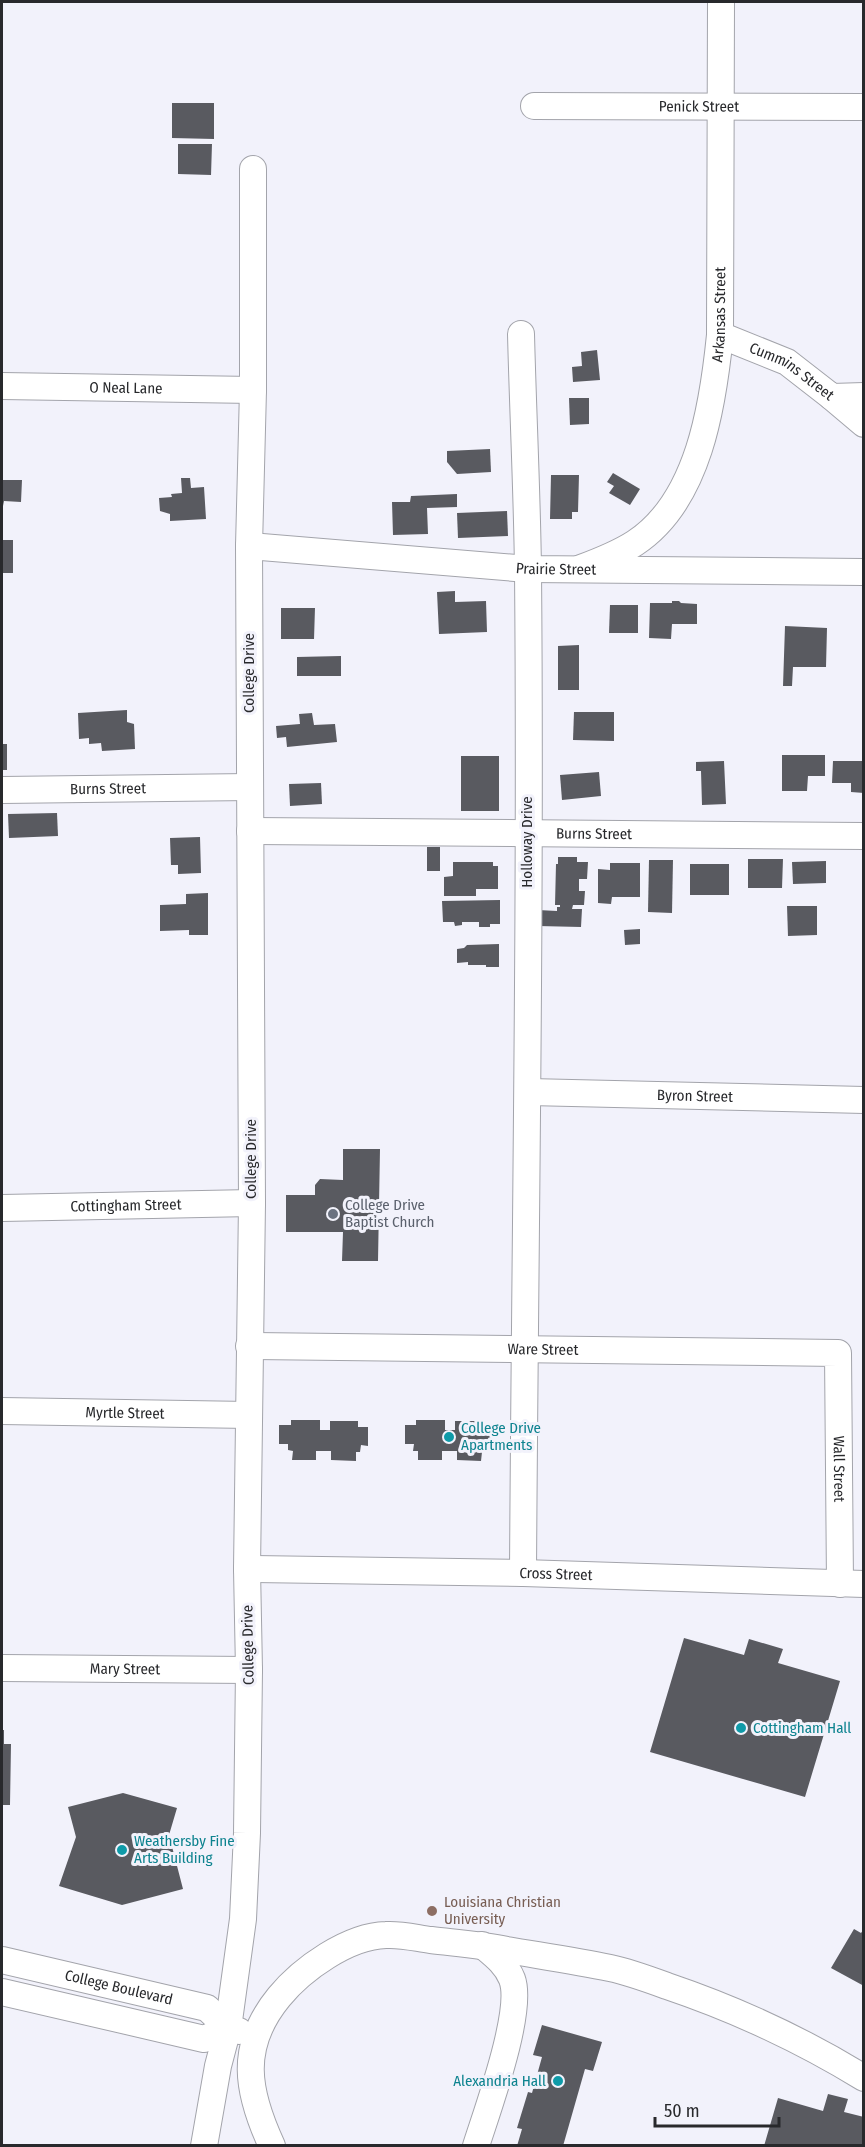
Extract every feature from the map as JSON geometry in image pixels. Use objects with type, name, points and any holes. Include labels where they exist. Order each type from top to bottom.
[{"type":"street","name":"Arkansas Street","points":[[581,568],[613,556],[637,542],[657,524],[675,502],[689,474],[707,424],[715,383],[720,335],[721,2]]},
{"type":"street","name":"Penick Street","points":[[534,106],[864,107]]},
{"type":"street","name":"College Drive","points":[[204,2145],[218,2066],[228,2028],[243,1919],[247,1833],[249,1670],[247,1569],[252,1203],[249,546],[253,390],[253,169]]},
{"type":"street","name":"Holloway Drive","points":[[521,334],[528,569],[529,1092],[522,1573]]},
{"type":"street","name":"Cummins Street","points":[[720,335],[788,362],[832,397],[864,396]]},
{"type":"street","name":"O Neal Lane","points":[[2,386],[253,390]]},
{"type":"street","points":[[832,397],[864,424]]},
{"type":"street","name":"Prairie Street","points":[[249,546],[528,569],[863,572]]},
{"type":"street","name":"Burns Street","points":[[2,790],[250,787]]},
{"type":"street","name":"Burns Street","points":[[250,831],[864,836]]},
{"type":"street","name":"Byron Street","points":[[529,1092],[864,1100]]},
{"type":"street","name":"Cottingham Street","points":[[2,1208],[252,1203]]},
{"type":"street","name":"Ware Street","points":[[249,1346],[838,1353]]},
{"type":"street","name":"Wall Street","points":[[838,1353],[852,1584]]},
{"type":"street","name":"Myrtle Street","points":[[2,1411],[249,1415]]},
{"type":"street","name":"Cross Street","points":[[247,1569],[522,1573],[852,1584]]},
{"type":"street","name":"Mary Street","points":[[2,1668],[249,1670]]},
{"type":"street","points":[[272,2145],[260,2120],[251,2090],[250,2062],[256,2036],[268,2010],[305,1970],[360,1940],[385,1934],[482,1945],[612,1968],[690,1993],[744,2015],[833,2059],[864,2078]]},
{"type":"street","points":[[476,2145],[511,2031],[513,2001],[512,1981],[501,1961],[482,1945]]},
{"type":"street","name":"College Boulevard","points":[[2,1960],[207,2008],[228,2028],[256,2036]]},
{"type":"street","name":"College Boulevard","points":[[2,1992],[204,2040],[228,2028]]},
{"type":"building","points":[[172,103],[214,103],[214,139],[172,138]]},
{"type":"building","points":[[178,144],[212,144],[211,175],[178,174]]},
{"type":"building","points":[[597,350],[600,380],[573,382],[572,367],[582,366],[581,352]]},
{"type":"building","points":[[569,398],[589,398],[589,424],[570,425]]},
{"type":"building","points":[[490,449],[491,472],[457,474],[447,462],[447,451]]},
{"type":"building","points":[[613,473],[640,489],[630,505],[609,493],[614,486],[607,482]]},
{"type":"building","points":[[551,475],[579,475],[578,512],[572,512],[572,519],[550,519]]},
{"type":"building","points":[[181,478],[190,478],[191,488],[204,487],[206,519],[170,521],[170,514],[160,511],[159,498],[182,493]]},
{"type":"building","points":[[2,480],[22,480],[21,502],[4,501],[2,506]]},
{"type":"building","points":[[457,494],[457,507],[427,508],[428,534],[393,535],[392,502],[410,502],[411,496]]},
{"type":"building","points":[[507,511],[508,536],[458,538],[457,513]]},
{"type":"building","points":[[2,540],[13,540],[13,573],[2,573]]},
{"type":"building","points":[[455,591],[455,602],[486,601],[487,632],[439,634],[437,592]]},
{"type":"building","points":[[672,601],[697,604],[697,624],[672,624],[671,639],[649,638],[650,603],[672,603]]},
{"type":"building","points":[[610,605],[638,605],[638,633],[609,633]]},
{"type":"building","points":[[281,608],[315,608],[314,639],[281,639]]},
{"type":"building","points":[[785,626],[827,628],[826,667],[793,667],[792,686],[783,686]]},
{"type":"building","points":[[579,645],[579,690],[558,690],[558,646]]},
{"type":"building","points":[[341,656],[341,676],[297,676],[297,657]]},
{"type":"building","points":[[127,710],[127,722],[134,724],[135,749],[102,751],[101,743],[89,744],[89,738],[79,739],[78,713]]},
{"type":"building","points":[[574,712],[614,712],[614,741],[573,740]]},
{"type":"building","points":[[312,713],[314,725],[335,724],[337,742],[287,747],[286,737],[277,738],[276,726],[300,724],[299,714]]},
{"type":"building","points":[[2,744],[7,744],[7,770],[2,770]]},
{"type":"building","points":[[782,755],[825,755],[825,776],[808,776],[807,791],[782,791]]},
{"type":"building","points":[[461,756],[499,756],[499,811],[461,811]]},
{"type":"building","points":[[724,761],[726,804],[702,805],[701,771],[696,771],[696,762]]},
{"type":"building","points":[[833,761],[864,761],[864,793],[851,792],[851,783],[832,783]]},
{"type":"building","points":[[599,772],[601,796],[562,800],[560,775]]},
{"type":"building","points":[[321,783],[322,804],[290,806],[289,784]]},
{"type":"building","points":[[57,813],[58,836],[9,838],[8,814]]},
{"type":"building","points":[[200,837],[201,873],[178,874],[178,865],[171,865],[170,838]]},
{"type":"building","points":[[427,847],[440,847],[440,871],[427,871]]},
{"type":"building","points":[[558,857],[577,857],[577,862],[588,862],[587,879],[579,879],[579,891],[585,891],[584,905],[573,905],[572,909],[582,909],[581,927],[538,926],[538,910],[557,911],[557,907],[560,907],[560,905],[555,905]]},
{"type":"building","points":[[748,859],[783,859],[782,888],[748,888]]},
{"type":"building","points":[[649,860],[673,860],[672,913],[648,912]]},
{"type":"building","points":[[826,861],[826,883],[793,884],[792,862]]},
{"type":"building","points":[[453,862],[493,862],[493,866],[498,866],[498,889],[476,889],[476,896],[444,896],[444,877],[453,876]]},
{"type":"building","points":[[610,863],[640,863],[640,897],[612,897],[611,904],[598,903],[598,869],[610,870]]},
{"type":"building","points":[[690,864],[729,864],[729,895],[690,895]]},
{"type":"building","points":[[208,893],[208,935],[189,935],[189,930],[160,931],[160,905],[186,904],[186,894]]},
{"type":"building","points":[[500,900],[500,924],[479,927],[479,922],[462,922],[462,925],[455,926],[454,922],[443,922],[442,901]]},
{"type":"building","points":[[787,906],[817,906],[817,935],[788,936]]},
{"type":"building","points":[[640,929],[640,944],[625,945],[624,930]]},
{"type":"building","points":[[499,944],[499,967],[468,965],[468,962],[457,963],[457,949],[467,945]]},
{"type":"building","name":"College Drive Baptist Church","points":[[343,1149],[380,1149],[378,1261],[342,1261],[343,1232],[286,1232],[286,1195],[315,1195],[315,1185],[320,1179],[343,1180]]},
{"type":"building","points":[[291,1420],[320,1420],[320,1430],[330,1430],[330,1421],[358,1421],[358,1427],[368,1427],[368,1446],[361,1445],[360,1452],[356,1452],[356,1461],[331,1460],[331,1451],[316,1451],[316,1460],[292,1460],[293,1451],[288,1450],[288,1444],[279,1444],[279,1425],[291,1425]]},
{"type":"building","name":"College Drive Apartments","points":[[416,1420],[445,1420],[445,1430],[455,1430],[455,1421],[483,1421],[483,1427],[494,1427],[493,1446],[486,1446],[486,1452],[482,1452],[481,1461],[457,1460],[457,1451],[442,1451],[442,1460],[418,1460],[418,1451],[413,1451],[414,1444],[405,1444],[405,1425],[416,1425]]},
{"type":"building","name":"Cottingham Hall","points":[[684,1638],[744,1655],[749,1639],[783,1649],[778,1663],[840,1681],[805,1797],[650,1752]]},
{"type":"building","points":[[2,1730],[4,1730],[4,1744],[11,1744],[10,1805],[2,1805]]},
{"type":"building","name":"Weathersby Fine Arts Building","points":[[123,1793],[177,1808],[169,1835],[183,1889],[122,1905],[59,1886],[76,1837],[68,1807]]},
{"type":"building","points":[[854,1929],[861,1933],[864,1929],[864,1986],[831,1968]]},
{"type":"building","name":"Alexandria Hall","points":[[542,2025],[602,2042],[593,2071],[585,2069],[563,2146],[517,2146],[522,2129],[517,2128],[528,2092],[532,2093],[542,2057],[533,2055]]},
{"type":"building","points":[[828,2094],[848,2099],[844,2112],[864,2117],[864,2146],[764,2146],[778,2098],[823,2111]]},
{"type":"place","name":"College Drive Baptist Church","points":[[333,1214]]},
{"type":"place","name":"College Drive Apartments","points":[[449,1437]]},
{"type":"place","name":"Cottingham Hall","points":[[741,1728]]},
{"type":"place","name":"Weathersby Fine Arts Building","points":[[122,1850]]},
{"type":"place","name":"Louisiana Christian University","points":[[432,1911]]},
{"type":"place","name":"Alexandria Hall","points":[[558,2081]]}]
